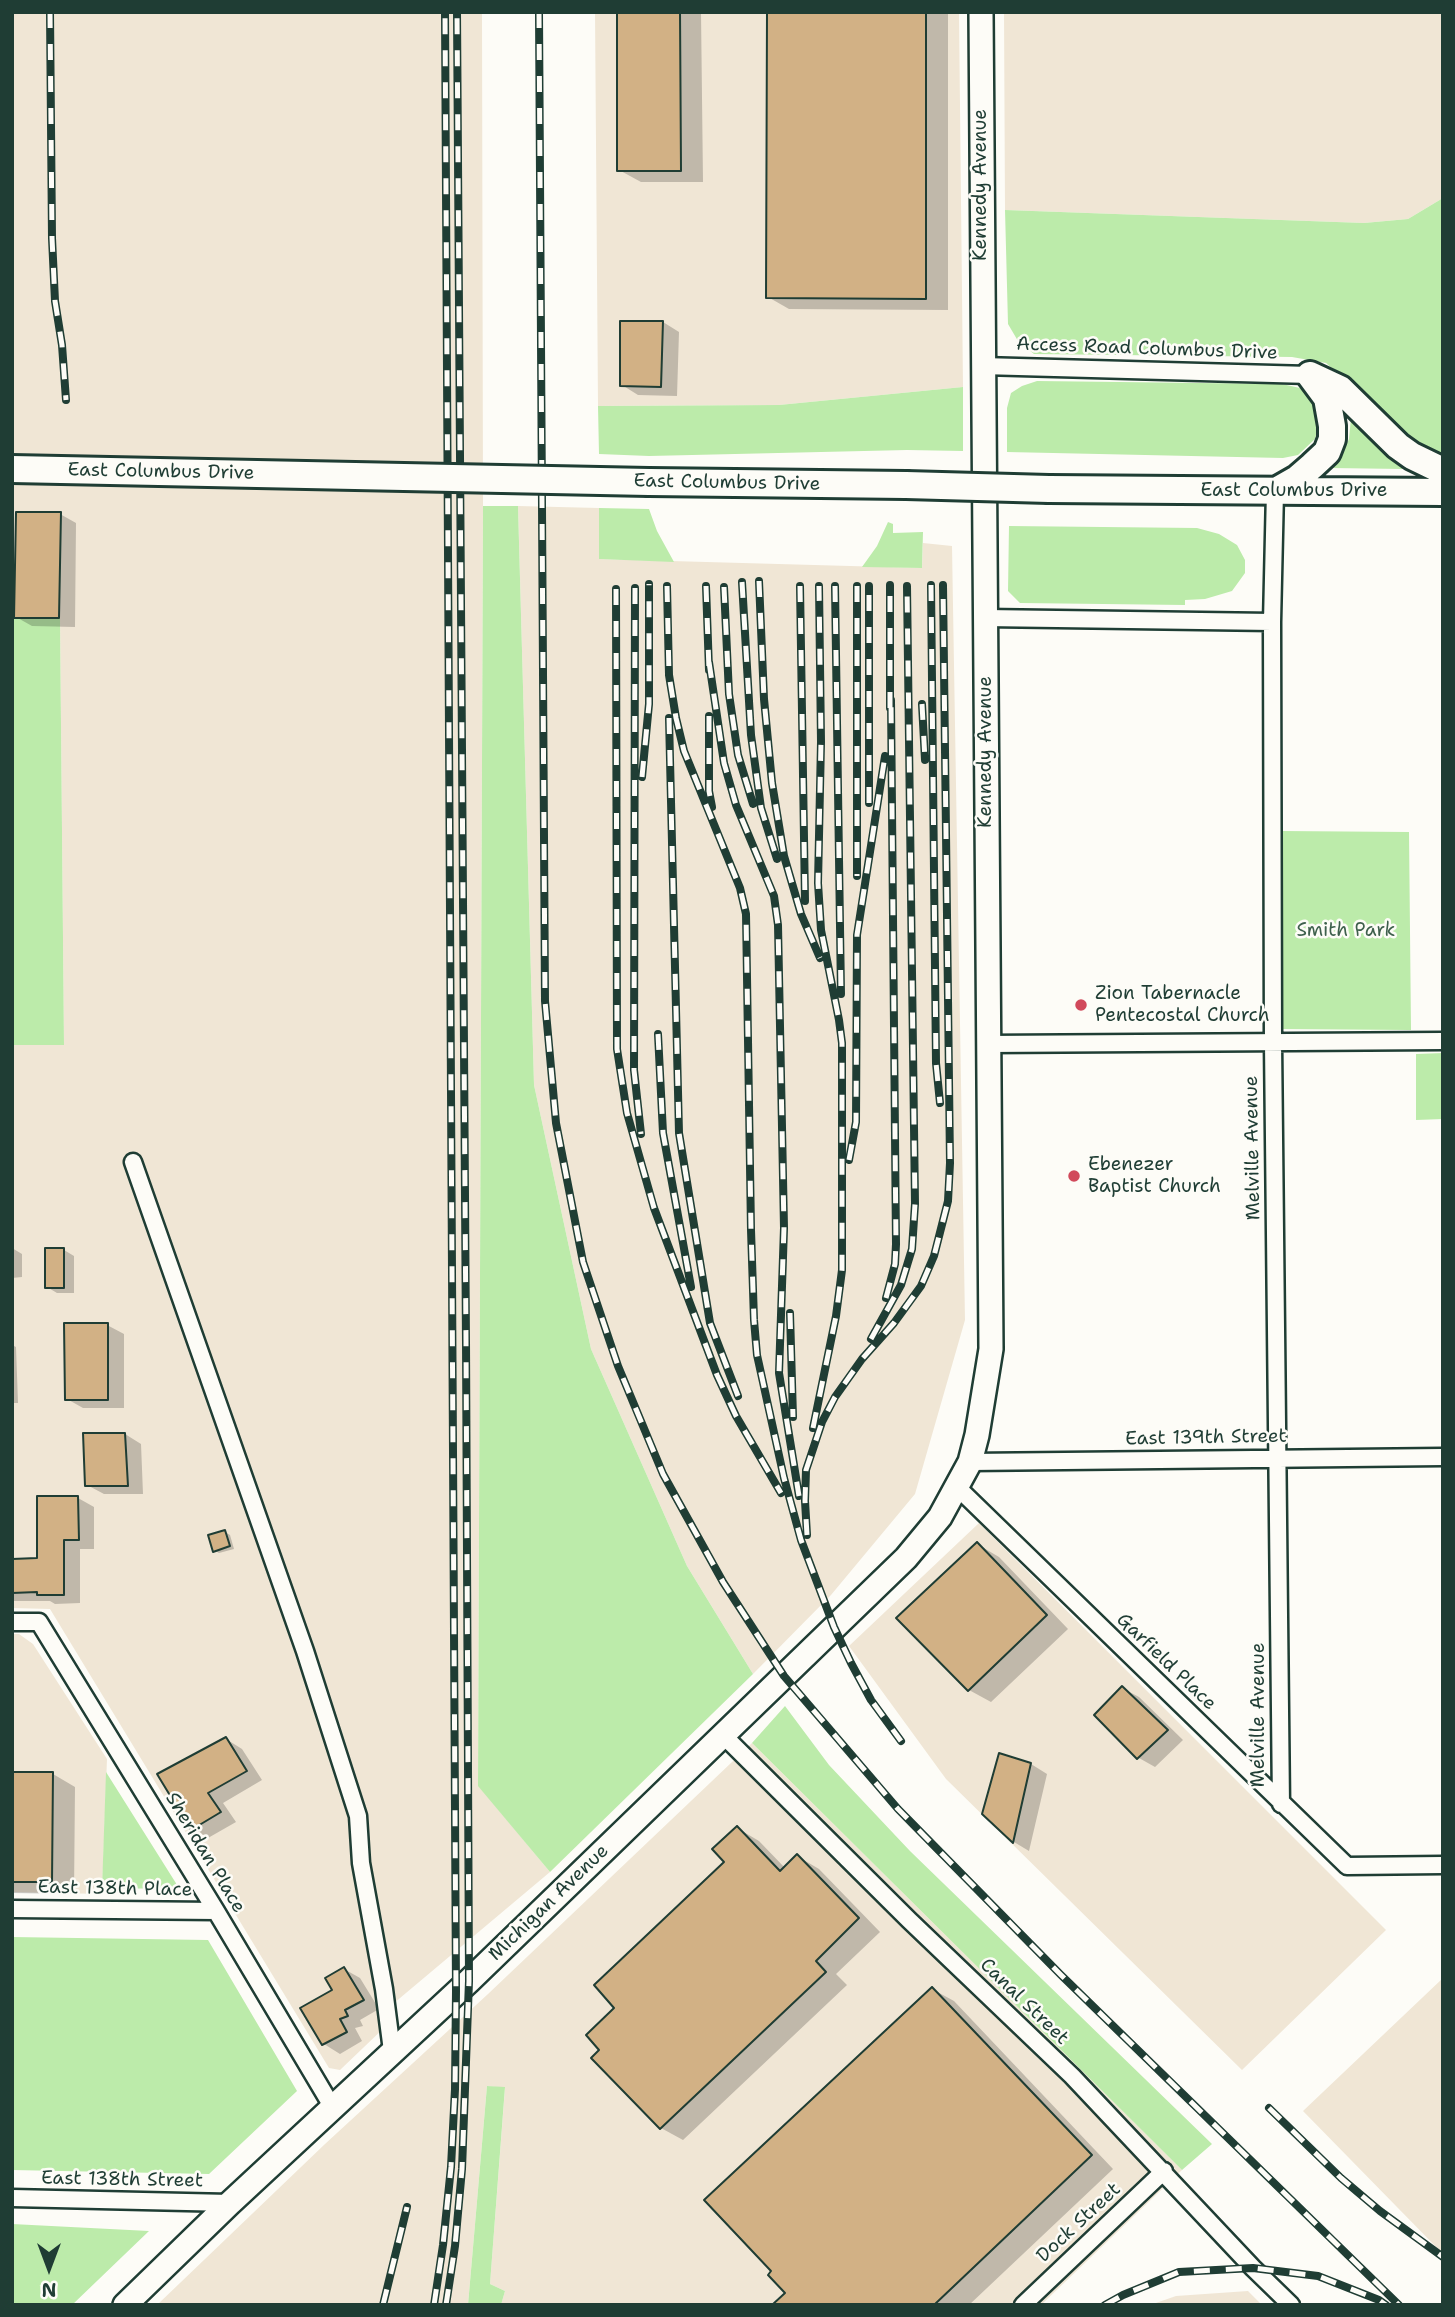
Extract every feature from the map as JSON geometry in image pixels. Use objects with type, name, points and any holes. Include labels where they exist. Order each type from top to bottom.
[{"type":"main road","name":"Kennedy Avenue","points":[[957,1487],[970,1462],[980,1422],[990,1349],[981,12]]},
{"type":"main road","points":[[1310,375],[1340,389],[1398,446],[1443,471]]},
{"type":"main road","points":[[1275,491],[1297,479],[1328,452],[1332,439],[1327,398],[1310,375]]},
{"type":"main road","name":"East Columbus Drive","points":[[12,469],[1049,489],[1443,492]]},
{"type":"main road","name":"Michigan Avenue","points":[[125,2305],[230,2203],[469,1981],[906,1558],[940,1517],[957,1487]]},
{"type":"street","name":"Access Road Columbus Drive","points":[[982,366],[1310,375]]},
{"type":"street","name":"Melville Avenue","points":[[1275,491],[1272,622],[1273,1043],[1281,1804]]},
{"type":"street","points":[[985,618],[1272,622]]},
{"type":"street","points":[[988,1044],[1443,1041]]},
{"type":"street","points":[[133,1162],[305,1651],[358,1816],[361,1863],[384,1989],[392,2051]]},
{"type":"street","name":"East 139th Street","points":[[970,1462],[1443,1457]]},
{"type":"street","name":"Garfield Place","points":[[957,1487],[1347,1866],[1443,1865]]},
{"type":"street","name":"Sheridan Place","points":[[12,1622],[39,1622],[333,2108]]},
{"type":"street","name":"Canal Street","points":[[723,1735],[909,1920],[1072,2076],[1291,2305]]},
{"type":"street","name":"East 138th Place","points":[[12,1909],[216,1911]]},
{"type":"street","name":"Dock Street","points":[[1023,2305],[1164,2171]]},
{"type":"street","name":"East 138th Street","points":[[12,2198],[230,2203]]},
{"type":"shaded area","points":[[12,12],[482,12],[483,506],[478,1785],[550,1872],[381,2014],[386,2026],[340,2070],[329,2068],[50,1609],[12,1608],[12,1045],[64,1045],[60,619],[12,618]]},
{"type":"shaded area","points":[[595,12],[959,12],[963,387],[779,405],[598,406]]},
{"type":"shaded area","points":[[1004,12],[1443,12],[1443,198],[1408,219],[1364,223],[1005,210]]},
{"type":"shaded area","points":[[518,506],[599,508],[599,559],[922,568],[923,543],[952,546],[965,1320],[915,1494],[831,1595],[753,1674],[687,1566],[591,1349],[534,1085]]},
{"type":"shaded area","points":[[979,1523],[1386,1930],[1242,2070],[946,1779],[849,1646]]},
{"type":"shaded area","points":[[12,1634],[19,1634],[33,1644],[107,1759],[102,1894],[12,1892]]},
{"type":"shaded area","points":[[752,1743],[1182,2170],[1041,2305],[501,2305],[505,2291],[490,2284],[505,2088],[487,2086],[468,2305],[157,2305],[325,2144],[488,1994]]},
{"type":"shaded area","points":[[1443,1978],[1443,2254],[1303,2111]]},
{"type":"shaded area","points":[[1248,2291],[1262,2305],[1150,2305],[1176,2296]]},
{"type":"green space","points":[[1443,198],[1443,458],[1427,454],[1326,363],[1292,357],[1034,354],[1018,341],[1008,324],[1005,210],[1364,223],[1408,219]]},
{"type":"green space","points":[[1037,381],[1282,384],[1300,388],[1315,400],[1320,421],[1315,439],[1298,455],[1283,458],[1007,452],[1007,408],[1011,393]]},
{"type":"green space","points":[[963,387],[963,451],[649,456],[599,454],[598,406],[779,405]]},
{"type":"green space","points":[[1351,418],[1403,469],[1331,468],[1349,439]]},
{"type":"green space","points":[[483,506],[518,506],[534,1085],[591,1349],[687,1566],[753,1674],[550,1872],[478,1786]]},
{"type":"green space","points":[[599,508],[649,509],[657,531],[674,562],[599,559]]},
{"type":"green space","points":[[888,522],[893,524],[893,533],[923,532],[922,568],[862,567],[877,546]]},
{"type":"green space","points":[[1009,526],[1197,528],[1219,534],[1237,545],[1245,560],[1245,573],[1232,591],[1205,599],[1185,600],[1185,605],[1020,603],[1008,591]]},
{"type":"green space","points":[[12,618],[60,618],[64,1045],[12,1045]]},
{"type":"green space","name":"Smith Park","points":[[1282,831],[1409,832],[1411,1030],[1283,1029]]},
{"type":"green space","points":[[1443,1053],[1443,1119],[1416,1120],[1416,1054]]},
{"type":"green space","points":[[785,1706],[829,1765],[910,1851],[1212,2144],[1182,2170],[752,1743]]},
{"type":"green space","points":[[106,1772],[179,1888],[102,1889]]},
{"type":"green space","points":[[12,1937],[208,1940],[297,2091],[209,2174],[12,2170]]},
{"type":"green space","points":[[487,2086],[505,2087],[490,2284],[505,2291],[501,2305],[468,2305]]},
{"type":"green space","points":[[12,2224],[149,2231],[72,2305],[12,2305]]},
{"type":"building","points":[[617,12],[680,12],[681,171],[617,171]]},
{"type":"building","points":[[767,12],[926,12],[926,299],[766,298]]},
{"type":"building","points":[[620,321],[663,321],[661,387],[620,386]]},
{"type":"building","points":[[16,512],[61,512],[59,618],[14,618]]},
{"type":"building","points":[[45,1248],[64,1248],[64,1288],[45,1288]]},
{"type":"building","points":[[64,1323],[108,1323],[108,1400],[65,1400]]},
{"type":"building","points":[[83,1433],[125,1433],[128,1486],[85,1486]]},
{"type":"building","points":[[37,1496],[78,1496],[79,1540],[64,1540],[64,1595],[12,1593],[12,1559],[37,1558]]},
{"type":"building","points":[[225,1530],[230,1546],[213,1552],[208,1535]]},
{"type":"building","points":[[977,1542],[1047,1615],[968,1691],[896,1618]]},
{"type":"building","points":[[1122,1686],[1168,1730],[1137,1759],[1094,1715]]},
{"type":"building","points":[[226,1737],[247,1771],[208,1793],[221,1812],[191,1830],[157,1774]]},
{"type":"building","points":[[999,1753],[1031,1763],[1013,1843],[982,1814]]},
{"type":"building","points":[[12,1772],[53,1772],[52,1882],[12,1882]]},
{"type":"building","points":[[737,1826],[780,1871],[797,1854],[859,1918],[816,1961],[826,1972],[660,2129],[591,2058],[599,2050],[586,2035],[614,2008],[594,1985],[724,1862],[712,1849]]},
{"type":"building","points":[[344,1967],[364,2000],[345,2010],[348,2016],[340,2019],[347,2032],[322,2045],[300,2008],[332,1990],[325,1978]]},
{"type":"building","points":[[932,1987],[1092,2155],[934,2305],[772,2305],[785,2293],[768,2275],[771,2271],[704,2200]]},
{"type":"railway","points":[[50,12],[52,238],[55,301],[66,400]]},
{"type":"railway","points":[[434,2305],[451,2167],[456,1991],[445,12]]},
{"type":"railway","points":[[446,2305],[462,2169],[469,1981],[457,12]]},
{"type":"railway","points":[[539,12],[545,1001],[556,1123],[583,1262],[618,1366],[663,1474],[723,1582],[784,1676],[898,1809],[1061,1975],[1399,2305]]},
{"type":"railway","points":[[759,581],[764,699],[772,783],[784,856],[801,914],[820,958]]},
{"type":"railway","points":[[742,582],[751,735],[761,808],[777,859]]},
{"type":"railway","points":[[642,777],[649,704],[649,584]]},
{"type":"railway","points":[[890,585],[890,708]]},
{"type":"railway","points":[[931,585],[936,1063],[940,1103]]},
{"type":"railway","points":[[807,1535],[806,1470],[822,1422],[835,1397],[862,1359],[894,1323],[921,1286],[934,1256],[948,1201],[950,1163],[943,585]]},
{"type":"railway","points":[[667,586],[669,675],[676,718],[684,751],[740,888],[746,914],[751,1230],[757,1355],[784,1478],[801,1540],[834,1627],[851,1663],[871,1700],[901,1741]]},
{"type":"railway","points":[[706,586],[709,670]]},
{"type":"railway","points":[[800,586],[805,901]]},
{"type":"railway","points":[[813,1428],[836,1316],[842,1270],[842,1043],[821,930],[818,883],[821,742],[819,586]]},
{"type":"railway","points":[[835,586],[841,994]]},
{"type":"railway","points":[[857,586],[857,876]]},
{"type":"railway","points":[[869,586],[869,803]]},
{"type":"railway","points":[[871,1339],[901,1285],[912,1249],[915,1204],[907,586]]},
{"type":"railway","points":[[724,587],[729,694],[738,755],[753,804]]},
{"type":"railway","points":[[635,588],[634,1070],[641,1134]]},
{"type":"railway","points":[[616,589],[617,1049],[627,1113],[654,1208],[717,1375],[736,1416],[781,1493]]},
{"type":"railway","points":[[709,662],[724,763],[736,805],[774,896],[778,925],[784,1228],[779,1373],[799,1496]]},
{"type":"railway","points":[[886,1298],[895,1264],[896,1244],[891,700]]},
{"type":"railway","points":[[922,704],[925,760]]},
{"type":"railway","points":[[709,716],[709,791],[712,807]]},
{"type":"railway","points":[[669,718],[679,1133],[710,1323],[738,1396]]},
{"type":"railway","points":[[849,1160],[856,1122],[857,935],[885,756]]},
{"type":"railway","points":[[658,1034],[663,1133],[691,1287]]},
{"type":"railway","points":[[790,1313],[793,1417]]},
{"type":"railway","points":[[1269,2108],[1341,2178],[1380,2211],[1443,2257]]},
{"type":"railway","points":[[383,2305],[407,2207]]},
{"type":"railway","points":[[1105,2305],[1179,2272],[1253,2268],[1318,2276],[1386,2305]]},
{"type":"place","name":"Zion Tabernacle Pentecostal Church","points":[[1081,1005]]},
{"type":"place","name":"Ebenezer Baptist Church","points":[[1074,1176]]}]
